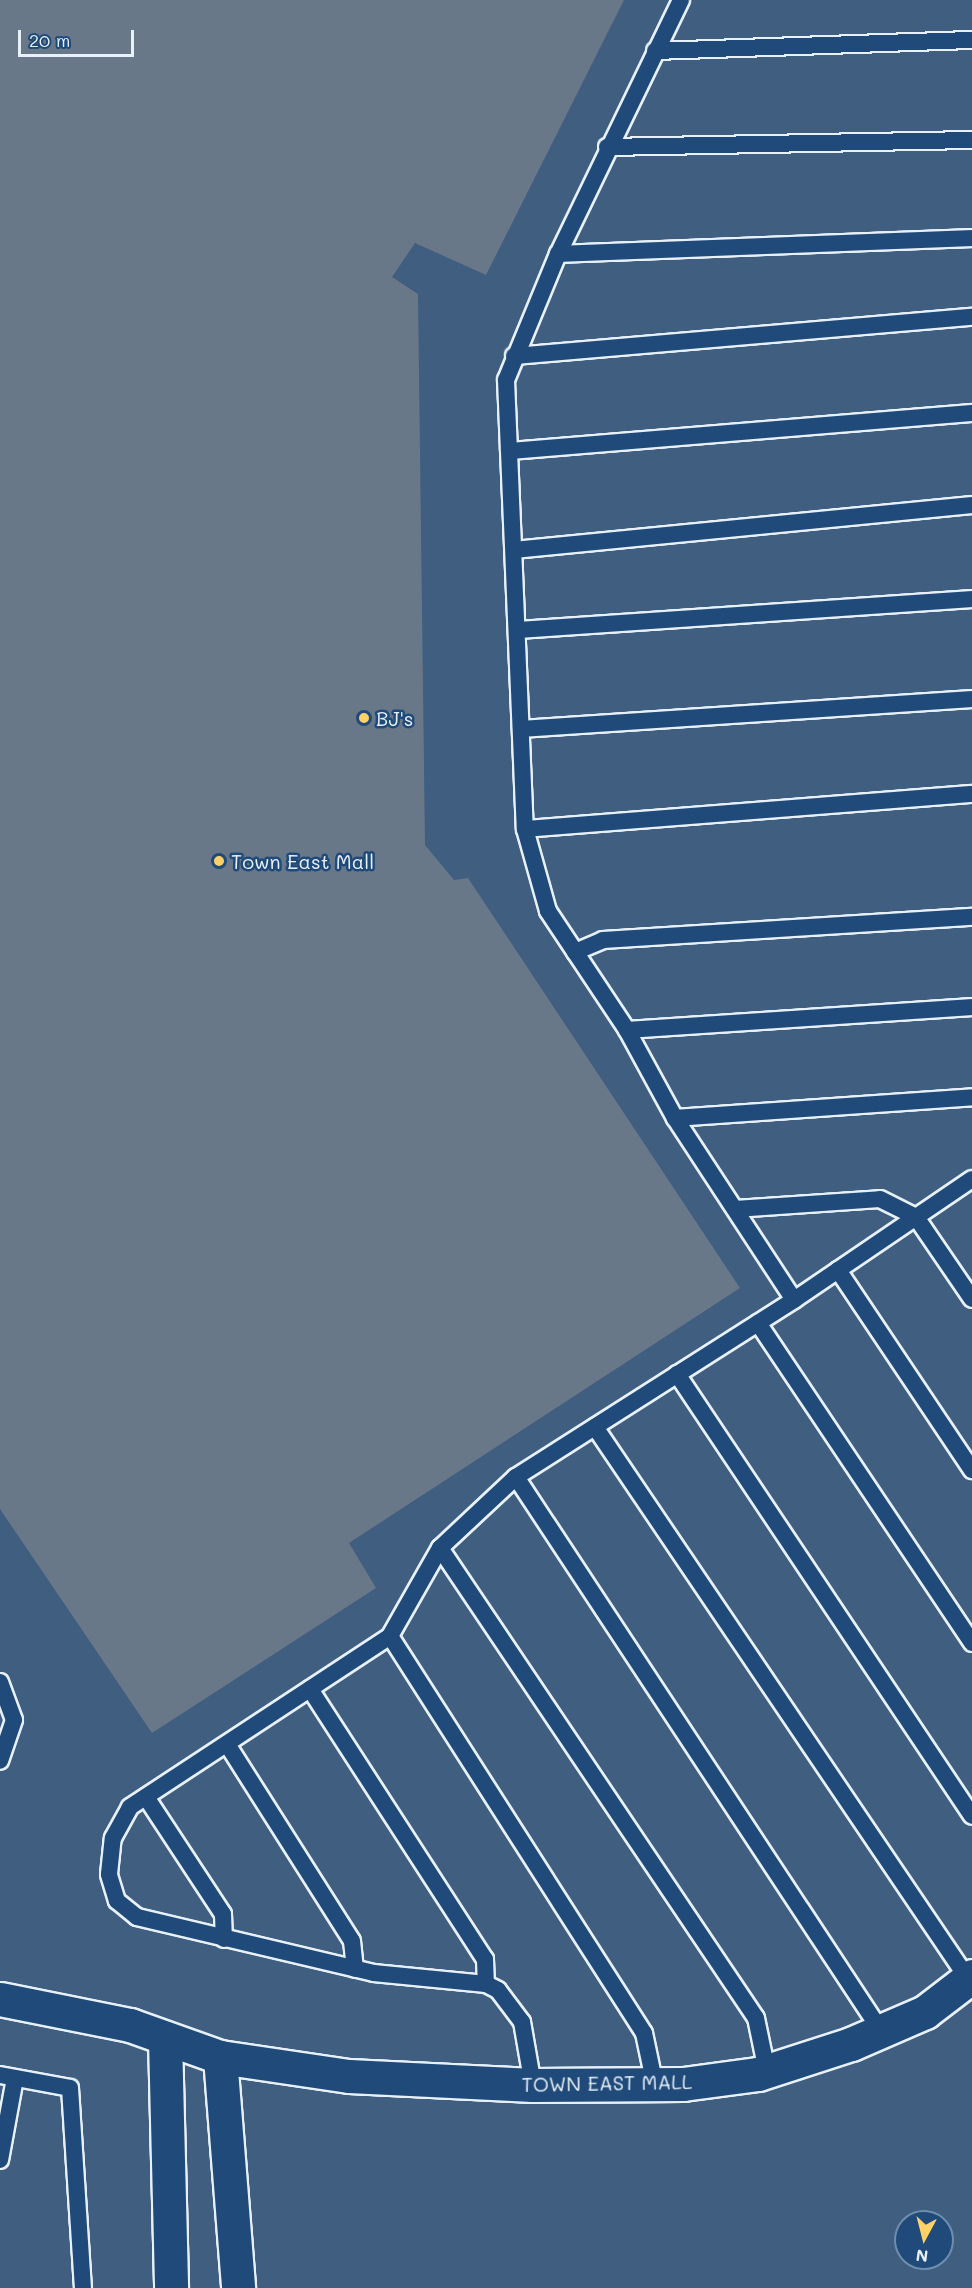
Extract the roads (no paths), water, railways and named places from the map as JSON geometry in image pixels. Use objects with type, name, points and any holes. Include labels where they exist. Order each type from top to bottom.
[{"type":"street","name":"TOWN EAST MALL","points":[[0,1999],[130,2025],[220,2057],[349,2076],[533,2085],[655,2085],[767,2071],[881,2031],[925,2012],[970,1978]]},
{"type":"street","points":[[165,2037],[171,2288]]},
{"type":"street","points":[[220,2057],[238,2288]]},
{"type":"lane","points":[[681,0],[607,147],[558,254],[506,380],[519,630],[525,829],[548,911],[627,1030],[675,1118],[794,1300]]},
{"type":"lane","points":[[655,51],[972,40]]},
{"type":"lane","points":[[607,147],[972,140]]},
{"type":"lane","points":[[558,254],[972,238]]},
{"type":"lane","points":[[514,356],[972,317]]},
{"type":"lane","points":[[510,451],[972,413]]},
{"type":"lane","points":[[514,550],[972,505]]},
{"type":"lane","points":[[519,630],[972,599]]},
{"type":"lane","points":[[521,729],[972,699]]},
{"type":"lane","points":[[525,829],[972,794]]},
{"type":"lane","points":[[576,952],[603,940],[972,917]]},
{"type":"lane","points":[[627,1030],[972,1007]]},
{"type":"lane","points":[[675,1118],[972,1097]]},
{"type":"lane","points":[[533,2085],[522,2022],[498,1990],[486,1984],[355,1969],[137,1917],[117,1901],[109,1874],[113,1838],[130,1808],[390,1636],[440,1548],[516,1477],[794,1300],[972,1179]]},
{"type":"lane","points":[[735,1209],[880,1199],[916,1217],[972,1299]]},
{"type":"lane","points":[[838,1270],[972,1470]]},
{"type":"lane","points":[[758,1323],[972,1643]]},
{"type":"lane","points":[[677,1374],[972,1816]]},
{"type":"lane","points":[[595,1427],[970,1978]]},
{"type":"lane","points":[[516,1477],[881,2031]]},
{"type":"lane","points":[[440,1548],[756,2019],[767,2071]]},
{"type":"lane","points":[[390,1636],[644,2032],[655,2085]]},
{"type":"lane","points":[[0,1682],[14,1720],[0,1761]]},
{"type":"lane","points":[[310,1689],[484,1959],[486,1984]]},
{"type":"lane","points":[[227,1744],[352,1941],[355,1969]]},
{"type":"lane","points":[[146,1797],[222,1914],[224,1939]]},
{"type":"lane","points":[[0,2160],[8,2076],[70,2088],[83,2288]]},
{"type":"place","name":"BJ's","points":[[364,718]]},
{"type":"place","name":"Town East Mall","points":[[219,861]]}]
